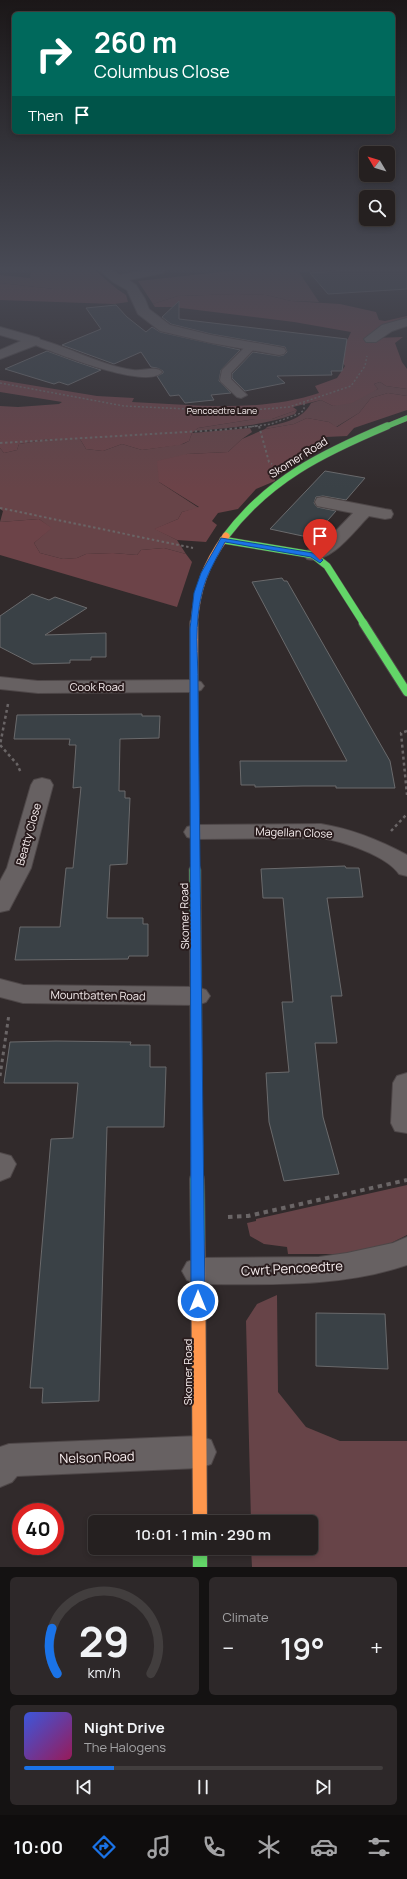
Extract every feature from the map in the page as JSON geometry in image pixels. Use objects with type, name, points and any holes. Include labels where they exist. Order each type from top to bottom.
[{"type":"street","points":[[0,355],[29,343]]},
{"type":"street","points":[[234,343],[279,351]]},
{"type":"street","name":"Skomer Road","points":[[200,1515],[194,686],[194,629],[198,593],[215,552],[246,511],[289,475],[334,448],[407,418]]},
{"type":"street","points":[[322,502],[385,514]]},
{"type":"street","points":[[313,555],[332,545],[365,510]]},
{"type":"street","points":[[223,540],[313,555],[327,566],[407,692]]},
{"type":"street","name":"Cook Road","points":[[6,684],[194,686]]},
{"type":"street","name":"Beatty Close","points":[[0,904],[19,868],[42,785]]},
{"type":"street","name":"Magellan Close","points":[[195,832],[300,830],[340,834],[375,846],[406,864],[407,869]]},
{"type":"street","name":"Mountbatten Road","points":[[12,991],[197,996]]},
{"type":"street","points":[[405,1123],[407,1082]]},
{"type":"street","name":"Cwrt Pencoedtre","points":[[198,1271],[319,1270],[347,1266],[400,1254],[407,1250]]},
{"type":"street","name":"Nelson Road","points":[[3,1458],[199,1452]]},
{"type":"street","points":[[200,1555],[200,1567]]},
{"type":"lane","points":[[40,343],[109,368],[136,374],[157,372]]},
{"type":"lane","points":[[241,395],[225,380],[226,372],[251,347]]},
{"type":"path","name":"Pencoedtre Lane","points":[[245,410],[272,409],[304,403],[351,386],[365,366],[370,343]]},
{"type":"path","name":"Pencoedtre Lane","points":[[0,384],[124,406],[230,411]]},
{"type":"path","points":[[0,443],[204,431],[259,426],[271,424],[301,413],[304,409],[304,403]]},
{"type":"path","points":[[259,426],[269,462],[289,475]]},
{"type":"path","points":[[0,508],[215,552]]},
{"type":"path","points":[[6,684],[0,745],[18,764],[24,782],[42,785]]},
{"type":"path","points":[[407,731],[401,734],[407,795]]},
{"type":"path","points":[[0,1076],[10,1014],[12,991]]},
{"type":"path","points":[[198,1218],[248,1216],[407,1180]]},
{"type":"shaded area","points":[[346,343],[395,343],[402,362],[407,369],[407,389],[386,386],[380,382],[374,384],[378,389],[352,403],[333,406],[321,400],[293,407],[297,410],[272,419],[255,419],[198,428],[192,433],[189,441],[180,445],[142,450],[122,444],[103,451],[86,449],[80,439],[49,439],[19,444],[17,450],[4,453],[0,448],[0,406],[18,407],[59,404],[62,402],[0,392],[0,380],[97,396],[134,398],[132,402],[203,406],[250,405],[296,399],[319,393],[315,386],[337,378],[345,366],[339,358]]},
{"type":"shaded area","points":[[380,382],[386,386],[407,389],[407,396],[388,393],[371,398],[359,413],[336,427],[329,422],[307,418],[294,424],[265,429],[298,417],[311,403],[321,400],[333,406],[378,389],[374,384]]},
{"type":"shaded area","points":[[388,393],[407,396],[407,410],[354,428],[347,436],[326,437],[311,452],[295,456],[289,463],[273,467],[275,481],[256,489],[238,509],[218,513],[212,521],[217,525],[206,542],[177,540],[154,529],[178,519],[182,512],[199,507],[159,482],[157,461],[187,454],[228,452],[242,439],[265,429],[294,424],[307,418],[329,422],[337,427],[359,413],[371,398]]},
{"type":"shaded area","points":[[297,410],[295,414],[258,424],[194,431],[198,428],[255,419],[272,419]]},
{"type":"shaded area","points":[[250,428],[252,432],[228,452],[187,454],[159,482],[199,508],[182,512],[178,519],[155,529],[177,540],[186,554],[164,548],[141,550],[137,555],[113,553],[86,554],[77,558],[63,559],[40,553],[34,543],[51,528],[39,519],[0,522],[3,511],[0,509],[0,448],[4,453],[17,450],[19,444],[49,439],[80,439],[86,449],[103,451],[122,444],[142,450],[183,444],[189,441],[192,433]]},
{"type":"shaded area","points":[[39,519],[52,528],[34,543],[40,553],[63,559],[77,558],[86,554],[113,553],[137,555],[141,550],[164,548],[186,554],[192,562],[177,607],[0,555],[0,522]]},
{"type":"shaded area","points":[[407,1185],[407,1235],[383,1247],[357,1254],[288,1254],[287,1247],[264,1244],[250,1236],[247,1223],[256,1221],[256,1219]]},
{"type":"shaded area","points":[[277,1295],[278,1392],[306,1427],[340,1441],[407,1441],[407,1567],[252,1567],[251,1555],[318,1555],[318,1515],[251,1515],[246,1321],[257,1304]]},
{"type":"building","points":[[67,343],[209,343],[240,350],[221,370],[219,381],[231,393],[211,395],[214,400],[185,403],[179,395],[170,396],[157,376],[163,373],[163,371],[151,367],[141,352],[114,364],[62,345]]},
{"type":"building","points":[[263,343],[346,343],[342,371],[331,371],[332,375],[277,376],[285,383],[245,391],[232,378],[232,374],[253,352],[279,356],[284,355],[287,352],[285,347]]},
{"type":"building","points":[[47,351],[101,370],[68,385],[59,382],[54,384],[5,369]]},
{"type":"building","points":[[325,471],[365,478],[346,500],[323,496],[316,497],[314,503],[317,507],[336,511],[312,538],[270,529]]},
{"type":"building","points":[[282,578],[284,581],[287,581],[390,761],[395,788],[336,788],[336,786],[255,787],[255,785],[241,785],[240,761],[347,761],[252,582]]},
{"type":"building","points":[[32,594],[49,600],[55,597],[87,608],[45,635],[106,633],[106,657],[91,657],[91,660],[70,660],[70,663],[33,664],[0,647],[0,616]]},
{"type":"building","points":[[142,714],[142,716],[160,716],[159,738],[120,739],[119,791],[125,791],[125,798],[130,798],[127,864],[110,865],[107,918],[143,918],[143,924],[148,924],[148,956],[129,956],[128,959],[15,960],[20,927],[60,927],[66,868],[73,868],[81,787],[73,788],[76,745],[69,745],[70,739],[14,739],[17,715]]},
{"type":"building","points":[[345,866],[346,868],[359,868],[363,897],[327,898],[342,996],[331,996],[337,1043],[315,1043],[323,1117],[339,1174],[284,1181],[269,1122],[266,1073],[289,1072],[282,1002],[293,1002],[283,898],[263,898],[261,869]]},
{"type":"building","points":[[10,1042],[131,1042],[130,1045],[150,1045],[150,1067],[166,1067],[164,1127],[107,1127],[99,1401],[42,1403],[43,1388],[30,1388],[51,1139],[73,1138],[78,1083],[4,1083]]},
{"type":"building","points":[[316,1313],[385,1314],[388,1369],[316,1366]]},
{"type":"traffic: fast","points":[[226,536],[242,515],[261,496],[283,479],[332,451],[407,418]]},
{"type":"traffic: fast","points":[[223,540],[313,555],[327,566],[407,692]]},
{"type":"traffic: fast","points":[[194,738],[198,1245]]},
{"type":"traffic: fast","points":[[200,1555],[200,1567]]},
{"type":"traffic: slow","points":[[194,738],[193,639],[196,603],[198,592],[211,558],[226,536]]},
{"type":"traffic: slow","points":[[198,1245],[200,1515]]},
{"type":"route","points":[[198,1301],[194,686],[195,611],[198,593],[205,573],[215,552],[223,540],[313,555],[320,560]]}]
